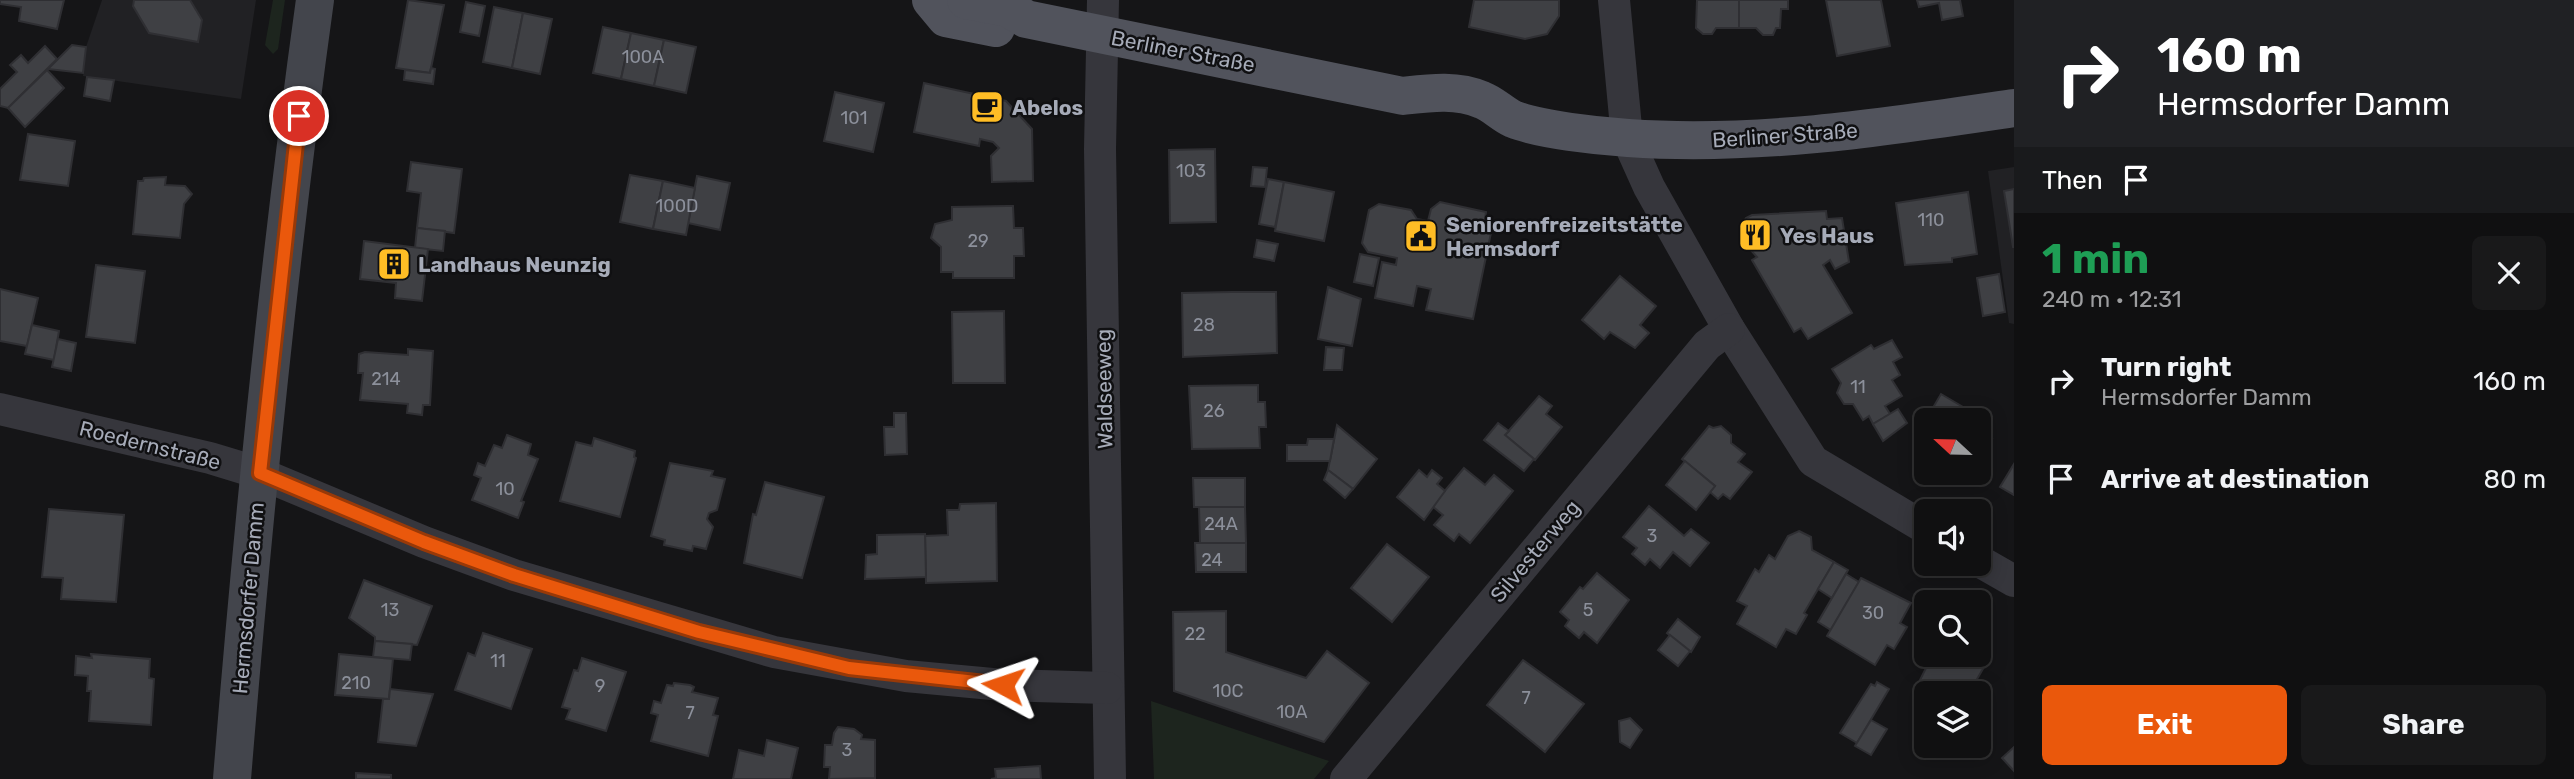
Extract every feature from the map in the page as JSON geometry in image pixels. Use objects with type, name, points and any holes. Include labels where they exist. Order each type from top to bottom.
[{"type":"main road","name":"Hermsdorfer Damm","points":[[232,779],[289,180],[315,0]]},
{"type":"main road","points":[[931,0],[946,18],[1004,29],[1026,19]]},
{"type":"main road","name":"Berliner Straße","points":[[966,0],[1008,8],[1026,19],[1103,17],[1403,96],[1437,117],[1478,126],[1514,120],[1627,138],[1752,141],[1873,129],[2014,108]]},
{"type":"street","points":[[1614,0],[1627,138],[1649,187],[1729,329],[1813,461],[1914,521]]},
{"type":"street","name":"Waldseeweg","points":[[1103,17],[1100,149],[1107,688],[1111,779]]},
{"type":"street","name":"Silvesterweg","points":[[1346,779],[1707,345],[1729,329]]},
{"type":"street","name":"Roedernstraße","points":[[0,409],[210,458],[260,473],[413,538],[514,575],[774,652],[906,676],[1003,685],[1107,688]]},
{"type":"street","points":[[1991,568],[2014,581]]},
{"type":"shaded area","points":[[102,0],[256,0],[241,99],[83,76],[86,47]]},
{"type":"shaded area","points":[[273,0],[285,0],[278,49],[273,54],[265,45]]},
{"type":"shaded area","points":[[2014,167],[2014,324],[2009,323],[1988,171]]},
{"type":"shaded area","points":[[1151,701],[1329,761],[1314,779],[1154,779]]},
{"type":"building","points":[[0,0],[64,0],[57,29],[19,21],[21,7],[0,4]]},
{"type":"building","points":[[134,0],[190,0],[202,20],[198,42],[149,33],[133,6]]},
{"type":"building","points":[[408,0],[444,5],[430,73],[396,68]]},
{"type":"building","points":[[1474,0],[1559,0],[1559,16],[1547,34],[1525,39],[1469,27]]},
{"type":"building","points":[[1697,0],[1739,0],[1739,28],[1716,28],[1712,34],[1703,34],[1696,28]]},
{"type":"building","points":[[1739,0],[1788,0],[1788,9],[1781,9],[1780,28],[1776,28],[1773,35],[1763,35],[1756,28],[1739,28]]},
{"type":"building","points":[[1826,0],[1881,0],[1890,46],[1837,56]]},
{"type":"building","points":[[1917,0],[1960,0],[1963,16],[1942,20],[1939,3],[1919,7]]},
{"type":"building","points":[[466,2],[485,6],[479,36],[460,32]]},
{"type":"building","points":[[494,7],[523,13],[512,68],[483,62]]},
{"type":"building","points":[[523,13],[552,19],[540,74],[512,68]]},
{"type":"building","points":[[603,27],[631,33],[621,79],[593,73]]},
{"type":"building","points":[[631,33],[664,40],[654,86],[621,79]]},
{"type":"building","points":[[664,40],[696,47],[686,93],[654,86]]},
{"type":"building","points":[[72,45],[86,47],[83,73],[48,69]]},
{"type":"building","points":[[45,46],[57,59],[8,108],[0,106],[0,89],[17,72],[10,65],[21,55],[28,63]]},
{"type":"building","points":[[431,68],[435,69],[433,84],[404,80],[405,70],[430,73]]},
{"type":"building","points":[[47,70],[64,88],[25,127],[8,108]]},
{"type":"building","points":[[87,77],[114,80],[110,101],[84,96]]},
{"type":"building","points":[[924,83],[1006,101],[1032,129],[1033,181],[992,182],[991,156],[999,148],[993,142],[980,139],[979,146],[914,132]]},
{"type":"building","points":[[835,92],[884,103],[873,152],[824,141]]},
{"type":"building","points":[[28,134],[75,141],[68,186],[20,180]]},
{"type":"building","points":[[1215,149],[1216,222],[1170,223],[1169,150]]},
{"type":"building","points":[[411,162],[462,169],[454,233],[417,228],[421,193],[407,191]]},
{"type":"building","points":[[1253,167],[1267,168],[1265,187],[1251,186]]},
{"type":"building","points":[[630,175],[663,181],[653,229],[620,222]]},
{"type":"building","points":[[697,176],[730,183],[720,230],[688,223]]},
{"type":"building","points":[[166,177],[165,185],[185,186],[192,194],[184,204],[180,238],[133,234],[138,181],[143,181],[144,178]]},
{"type":"building","points":[[1268,179],[1284,182],[1275,227],[1259,224]]},
{"type":"building","points":[[663,181],[695,188],[686,235],[653,229]]},
{"type":"building","points":[[1284,182],[1334,192],[1324,241],[1275,231]]},
{"type":"building","points":[[2014,189],[2014,247],[2013,247],[2004,191]]},
{"type":"building","points":[[1968,192],[1977,254],[1952,258],[1952,262],[1905,265],[1896,203]]},
{"type":"building","points":[[1440,202],[1486,212],[1484,226],[1492,228],[1473,319],[1426,310],[1431,289],[1417,286],[1413,306],[1375,298],[1382,262],[1396,265],[1397,258],[1368,252],[1362,243],[1369,210],[1379,204],[1411,210],[1417,219],[1428,221],[1431,209]]},
{"type":"building","points":[[1013,206],[1014,228],[1023,228],[1024,256],[1014,256],[1014,278],[953,278],[953,272],[941,272],[941,247],[931,238],[935,224],[952,220],[952,207]]},
{"type":"building","points":[[1826,211],[1827,219],[1842,218],[1849,262],[1835,269],[1830,260],[1823,265],[1852,313],[1808,339],[1801,328],[1794,332],[1752,260],[1757,257],[1741,239],[1740,229],[1746,218],[1752,215]]},
{"type":"building","points":[[417,228],[445,231],[443,251],[415,248]]},
{"type":"building","points":[[1257,240],[1278,244],[1274,261],[1254,257]]},
{"type":"building","name":"Landhaus Neunzig","points":[[364,241],[428,249],[422,301],[395,298],[396,283],[360,279]]},
{"type":"building","points":[[1360,254],[1379,258],[1373,286],[1354,282]]},
{"type":"building","points":[[96,265],[145,271],[135,343],[86,337]]},
{"type":"building","points":[[1999,274],[2005,312],[1983,316],[1977,278]]},
{"type":"building","points":[[1620,276],[1656,306],[1640,325],[1649,333],[1635,348],[1610,332],[1604,339],[1582,320]]},
{"type":"building","points":[[1328,287],[1361,299],[1352,346],[1318,339]]},
{"type":"building","points":[[0,289],[38,298],[27,346],[0,341]]},
{"type":"building","points":[[1276,292],[1277,353],[1183,357],[1182,293]]},
{"type":"building","points":[[1004,311],[1005,383],[953,383],[952,312]]},
{"type":"building","points":[[32,325],[59,331],[54,360],[25,354]]},
{"type":"building","points":[[58,339],[76,343],[71,371],[52,367]]},
{"type":"building","points":[[1892,340],[1902,357],[1893,362],[1900,375],[1892,380],[1902,396],[1885,406],[1890,414],[1873,424],[1869,416],[1863,420],[1853,404],[1844,404],[1837,393],[1841,383],[1832,369],[1871,345],[1874,349]]},
{"type":"building","points":[[1326,347],[1344,348],[1342,370],[1324,370]]},
{"type":"building","points":[[408,349],[433,351],[430,405],[423,405],[422,415],[407,413],[408,404],[360,400],[363,373],[358,373],[359,354],[365,352],[408,355]]},
{"type":"building","points":[[1258,385],[1258,402],[1265,402],[1266,427],[1259,427],[1260,448],[1192,449],[1189,386]]},
{"type":"building","points":[[1941,394],[1965,408],[1933,408]]},
{"type":"building","points":[[1539,396],[1552,406],[1546,414],[1562,427],[1535,460],[1505,435]]},
{"type":"building","points":[[1898,409],[1907,423],[1883,441],[1873,424]]},
{"type":"building","points":[[894,413],[906,413],[907,454],[885,455],[884,427],[894,427]]},
{"type":"building","points":[[1498,423],[1509,431],[1505,435],[1534,459],[1524,471],[1484,440]]},
{"type":"building","points":[[1337,425],[1377,459],[1353,489],[1328,470]]},
{"type":"building","points":[[1709,426],[1721,426],[1731,435],[1731,443],[1745,454],[1738,462],[1752,472],[1730,499],[1723,494],[1718,499],[1710,492],[1715,486],[1682,459]]},
{"type":"building","points":[[507,435],[531,444],[528,455],[538,459],[521,501],[524,502],[518,518],[472,500],[481,478],[474,475],[478,463],[485,466],[494,445],[502,448]]},
{"type":"building","points":[[594,438],[635,451],[636,458],[620,517],[560,501],[576,442],[592,446]]},
{"type":"building","points":[[1308,439],[1334,439],[1330,461],[1287,461],[1287,445],[1307,445]]},
{"type":"building","points":[[1685,461],[1715,486],[1696,510],[1666,485]]},
{"type":"building","points":[[670,463],[713,471],[711,476],[725,479],[717,510],[709,513],[707,519],[713,527],[706,549],[693,546],[692,551],[664,545],[665,540],[651,536]]},
{"type":"building","points":[[2014,464],[2014,495],[2000,487]]},
{"type":"building","points":[[1464,468],[1485,485],[1494,475],[1513,491],[1470,543],[1459,534],[1454,541],[1434,525],[1443,515],[1432,506]]},
{"type":"building","points":[[1328,470],[1353,489],[1345,498],[1324,480]]},
{"type":"building","points":[[1419,470],[1427,477],[1432,470],[1442,478],[1437,484],[1445,491],[1424,520],[1397,497]]},
{"type":"building","points":[[1193,478],[1245,478],[1245,507],[1194,507]]},
{"type":"building","points":[[765,482],[824,497],[802,578],[744,563],[753,514],[756,515]]},
{"type":"building","points":[[996,503],[997,581],[926,583],[925,536],[948,535],[947,510],[959,510],[960,504]]},
{"type":"building","points":[[1649,506],[1684,536],[1691,529],[1709,543],[1690,566],[1673,552],[1660,568],[1650,559],[1645,565],[1632,554],[1637,548],[1623,537]]},
{"type":"building","points":[[1199,507],[1245,507],[1246,543],[1200,543]]},
{"type":"building","points":[[49,509],[124,515],[116,602],[61,599],[63,578],[42,577]]},
{"type":"building","points":[[1799,531],[1811,537],[1812,550],[1834,562],[1804,613],[1807,615],[1796,634],[1786,629],[1776,647],[1737,624],[1747,606],[1737,601],[1755,569],[1759,572],[1769,555],[1775,559],[1788,536]]},
{"type":"building","points":[[925,534],[926,577],[865,579],[866,555],[877,554],[877,535]]},
{"type":"building","points":[[1195,543],[1246,543],[1246,572],[1196,572]]},
{"type":"building","points":[[1387,544],[1429,577],[1392,622],[1351,588]]},
{"type":"building","points":[[1834,562],[1848,570],[1832,598],[1818,589]]},
{"type":"building","points":[[1597,573],[1629,600],[1597,643],[1584,632],[1579,638],[1565,626],[1569,620],[1560,612],[1580,587],[1583,589]]},
{"type":"building","points":[[1846,574],[1859,582],[1831,630],[1818,622]]},
{"type":"building","points":[[1861,578],[1911,603],[1900,623],[1907,627],[1894,649],[1887,645],[1875,665],[1827,636]]},
{"type":"building","points":[[364,580],[432,606],[417,645],[375,641],[375,637],[349,618]]},
{"type":"building","points":[[1226,611],[1226,652],[1306,678],[1327,651],[1369,683],[1324,742],[1174,691],[1173,612]]},
{"type":"building","points":[[1678,619],[1700,637],[1691,652],[1667,633]]},
{"type":"building","points":[[483,633],[532,649],[511,709],[455,690],[468,653],[475,656]]},
{"type":"building","points":[[1670,635],[1690,651],[1678,666],[1658,650]]},
{"type":"building","points":[[375,641],[412,644],[410,660],[373,657]]},
{"type":"building","points":[[91,654],[150,659],[149,678],[154,679],[151,725],[89,721],[91,691],[87,691],[88,676],[75,675],[76,656],[92,658]]},
{"type":"building","points":[[339,654],[393,659],[389,699],[335,695]]},
{"type":"building","points":[[582,658],[626,672],[606,731],[566,719],[570,709],[562,707],[574,670],[578,671]]},
{"type":"building","points":[[1523,660],[1584,704],[1545,752],[1487,705]]},
{"type":"building","points":[[1926,667],[1984,667],[1976,681],[1920,680]]},
{"type":"building","points":[[1877,682],[1889,689],[1857,743],[1840,733],[1871,684],[1875,686]]},
{"type":"building","points":[[674,683],[690,685],[694,687],[692,692],[718,698],[713,715],[718,716],[708,756],[651,741],[658,715],[651,713],[654,701],[661,703],[667,685],[673,686]]},
{"type":"building","points":[[390,689],[433,694],[416,746],[378,742],[383,699],[389,699]]},
{"type":"building","points":[[1630,718],[1642,730],[1630,748],[1620,742],[1619,721]]},
{"type":"building","points":[[1871,720],[1887,729],[1871,755],[1855,746]]},
{"type":"building","points":[[838,727],[854,729],[862,735],[861,739],[875,740],[875,778],[829,779],[830,767],[824,767],[825,745],[832,745]]},
{"type":"building","points":[[767,740],[798,748],[791,779],[733,779],[739,750],[764,756]]},
{"type":"building","points":[[2014,747],[2014,771],[2002,758]]},
{"type":"building","points":[[1040,766],[1041,779],[991,779],[996,778],[995,769]]},
{"type":"building","points":[[356,773],[391,775],[391,779],[356,779]]},
{"type":"place","name":"Abelos","points":[[987,107]]},
{"type":"place","name":"Yes Haus","points":[[1755,235]]},
{"type":"place","name":"Seniorenfreizeitstätte Hermsdorf","points":[[1421,236]]},
{"type":"place","name":"Landhaus Neunzig","points":[[394,264]]},
{"type":"route","points":[[299,116],[289,180],[260,473],[424,542],[514,575],[699,632],[849,668],[1003,685]]}]
